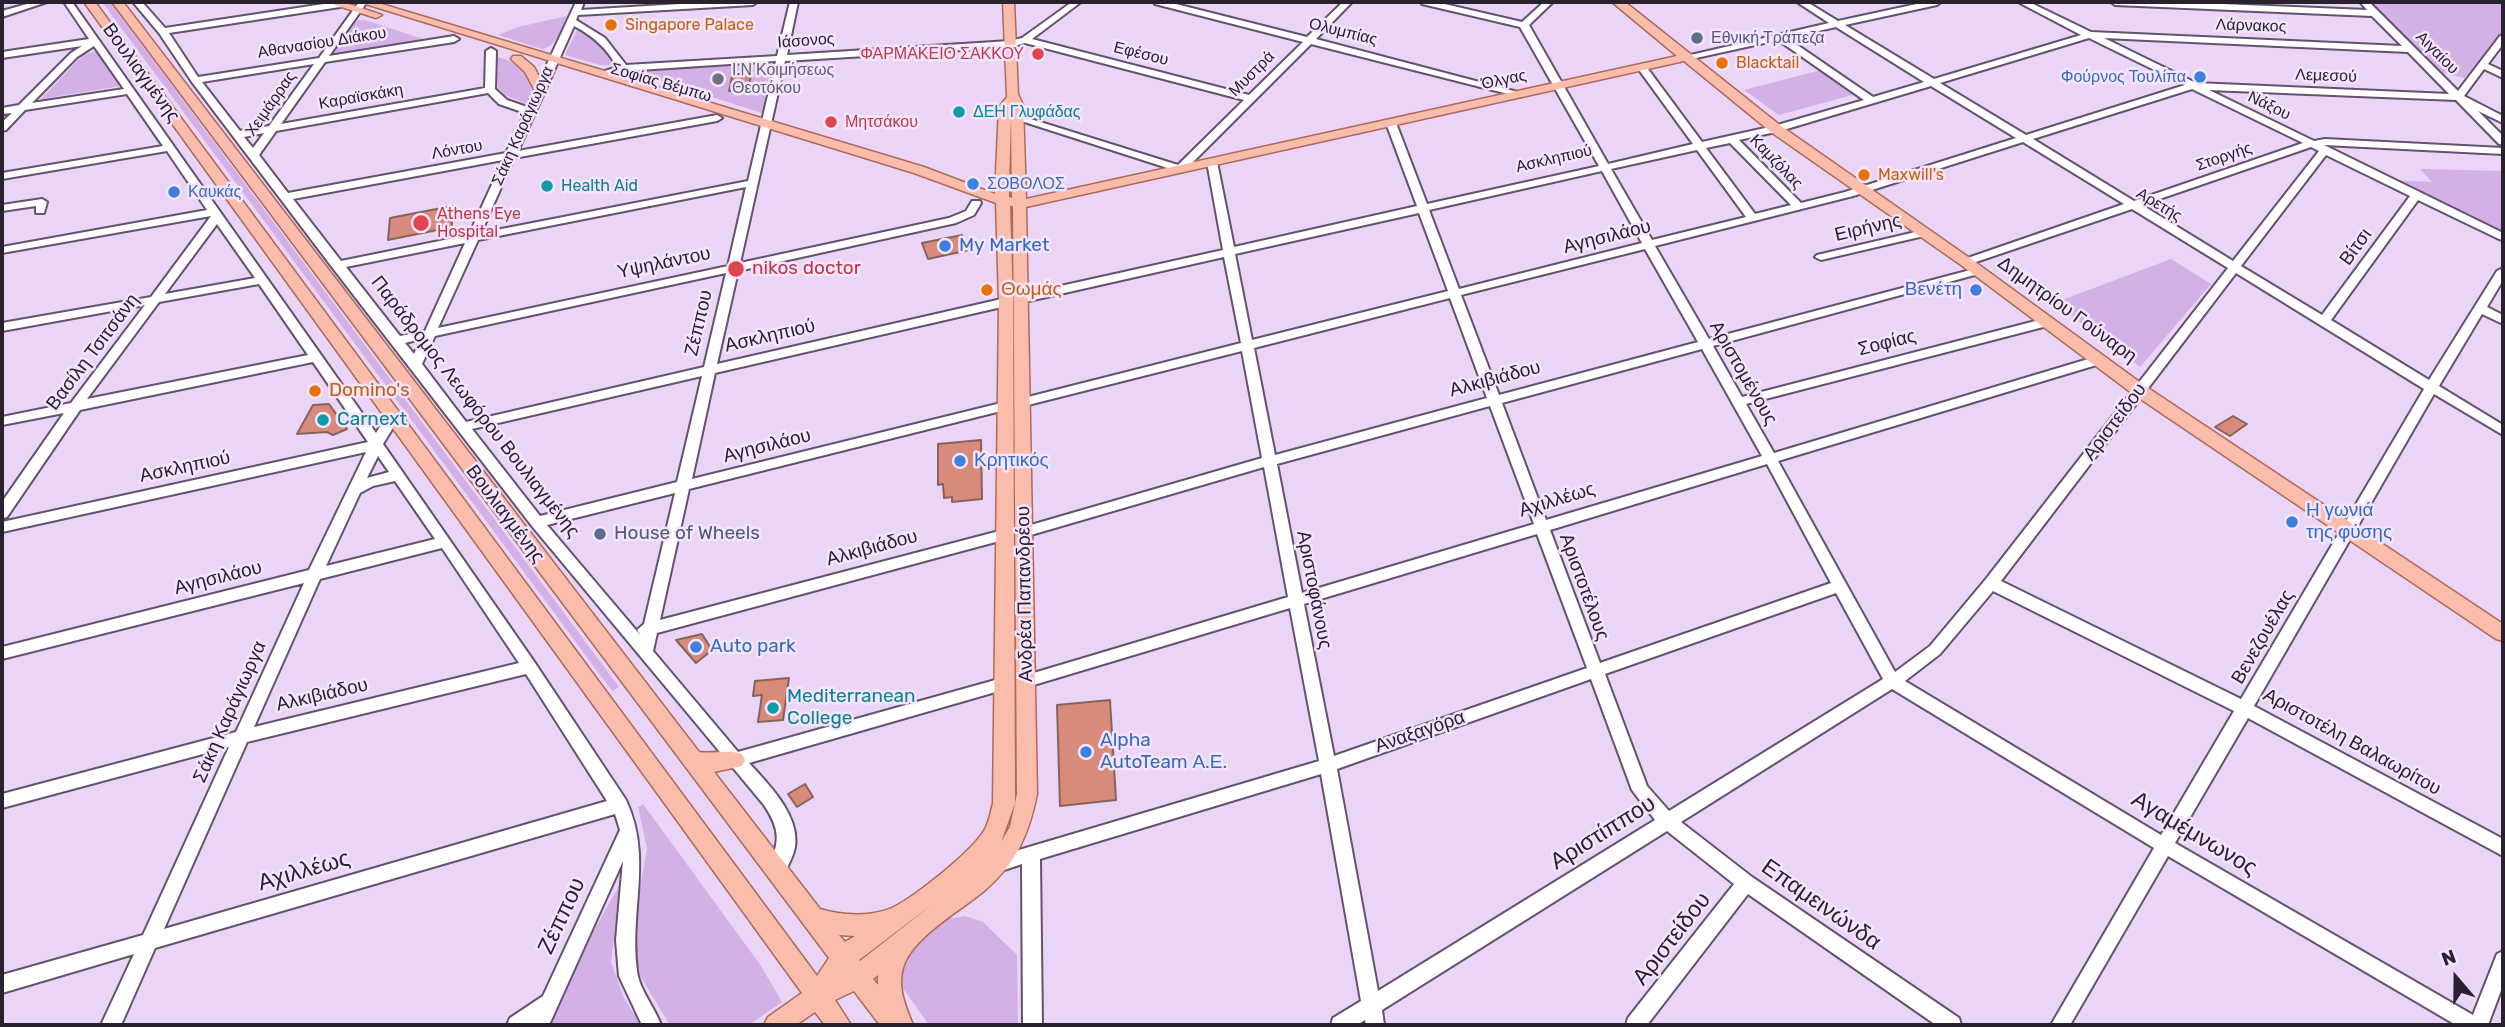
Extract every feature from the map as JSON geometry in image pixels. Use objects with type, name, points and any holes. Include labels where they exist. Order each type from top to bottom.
[{"type":"main road","name":"Βουλιαγμένης","points":[[89,2],[839,1025]]},
{"type":"main road","name":"Βουλιαγμένης","points":[[117,2],[841,959],[894,1025]]},
{"type":"main road","name":"Ανδρέα Παπανδρέου","points":[[1009,2],[1012,94],[1017,105],[1010,207]]},
{"type":"main road","name":"Δημητρίου Γούναρη","points":[[1618,2],[1776,129],[1972,267],[2139,390],[2503,634]]},
{"type":"main road","name":"Σοφίας Βέμπω","points":[[336,3],[362,4],[717,118],[765,128],[919,170],[1010,207]]},
{"type":"main road","name":"Σοφίας Βέμπω","points":[[362,4],[454,39],[517,59],[605,74],[909,177],[976,203],[1010,207]]},
{"type":"main road","name":"Όλγας","points":[[1010,207],[1687,57]]},
{"type":"main road","points":[[517,59],[530,70],[539,88]]},
{"type":"main road","name":"Ανδρέα Παπανδρέου","points":[[818,996],[841,959],[965,868],[995,833],[1004,803],[1017,682],[1024,532],[1024,402],[1013,300],[1005,107],[1012,94]]},
{"type":"main road","name":"Ανδρέα Παπανδρέου","points":[[776,1025],[818,996],[856,978],[998,864],[1015,838],[1025,810],[1017,682],[1003,535],[1005,406],[1013,300]]},
{"type":"main road","points":[[690,759],[714,763],[735,760]]},
{"type":"main road","points":[[808,915],[832,923],[860,926],[901,913]]},
{"type":"main road","points":[[901,1025],[889,992],[888,979],[892,961],[905,940]]},
{"type":"street","points":[[2,15],[16,2]]},
{"type":"street","points":[[2,15],[43,2]]},
{"type":"street","points":[[68,2],[445,542],[620,805],[629,828],[632,853],[625,940],[628,976],[652,1025]]},
{"type":"street","name":"Παράδρομος Λεωφόρου Βουλιαγμένης","points":[[137,2],[163,31],[195,80],[537,522],[735,760],[765,791],[783,827],[787,845],[776,872]]},
{"type":"street","name":"Σάκη Καράγιωργα","points":[[415,366],[432,334],[550,63],[580,2]]},
{"type":"street","points":[[573,17],[753,2]]},
{"type":"street","name":"Ζέππου","points":[[645,653],[794,2]]},
{"type":"street","points":[[1025,40],[1077,2]]},
{"type":"street","name":"Ολυμπίας","points":[[1158,2],[1520,94]]},
{"type":"street","name":"Μυστρά","points":[[1180,169],[1348,2]]},
{"type":"street","points":[[1425,2],[1524,25],[1549,2]]},
{"type":"street","name":"Αρετής","points":[[1801,2],[2503,431]]},
{"type":"street","name":"Όλγας","points":[[1687,57],[1937,2]]},
{"type":"street","name":"Νάξου","points":[[2022,2],[2503,237]]},
{"type":"street","points":[[2115,2],[2375,13]]},
{"type":"street","name":"Αιγαίου","points":[[2364,2],[2503,142]]},
{"type":"street","points":[[163,31],[336,3]]},
{"type":"street","name":"Χειμάρρας","points":[[254,155],[362,4]]},
{"type":"street","points":[[573,17],[608,44],[623,68]]},
{"type":"street","name":"Αριστομένους","points":[[1524,25],[1770,458],[1892,681]]},
{"type":"street","name":"Λάρνακος","points":[[2090,35],[2410,49]]},
{"type":"street","name":"Ασκληπιού","points":[[462,427],[1422,206],[1776,129],[2090,35]]},
{"type":"street","points":[[1780,37],[1871,100]]},
{"type":"street","points":[[2503,38],[2458,97],[2503,120]]},
{"type":"street","name":"Αθανασίου Διάκου","points":[[195,80],[454,39]]},
{"type":"street","name":"Ιάσονος","points":[[605,74],[623,68],[1010,44],[1025,40]]},
{"type":"street","name":"Εφέσου","points":[[1025,40],[1250,98]]},
{"type":"street","points":[[2,55],[96,41]]},
{"type":"street","points":[[2,128],[74,55],[96,41]]},
{"type":"street","points":[[491,51],[490,90],[503,102],[529,111]]},
{"type":"street","points":[[2483,65],[2503,75]]},
{"type":"street","points":[[1642,67],[1753,219]]},
{"type":"street","points":[[2435,74],[2470,80]]},
{"type":"street","name":"Λεμεσού","points":[[2193,86],[2458,97]]},
{"type":"street","name":"Αγησιλάου","points":[[1024,402],[1650,246],[1863,190],[2193,86]]},
{"type":"street","name":"Καραϊσκάκη","points":[[237,135],[490,90]]},
{"type":"street","points":[[2,111],[131,91]]},
{"type":"street","name":"Λόντου","points":[[285,197],[717,118]]},
{"type":"street","points":[[1017,118],[1180,169]]},
{"type":"street","name":"Αριστοτέλους","points":[[1391,122],[1640,790],[1665,820]]},
{"type":"street","name":"Καμζόλας","points":[[1731,138],[1799,207]]},
{"type":"street","name":"Στοργής","points":[[1972,267],[2131,206],[2311,144],[2325,142],[2503,151]]},
{"type":"street","points":[[2,176],[169,148]]},
{"type":"street","name":"Αριστείδου","points":[[1892,681],[1935,650],[1991,583],[2325,151]]},
{"type":"street","name":"Αριστοφάνους","points":[[1212,162],[1375,1025]]},
{"type":"street","points":[[336,265],[752,183]]},
{"type":"street","name":"Βίτσι","points":[[2324,321],[2416,195]]},
{"type":"street","points":[[2,208],[42,202],[40,211]]},
{"type":"street","name":"Υψηλάντου","points":[[396,341],[952,222],[970,212],[976,203]]},
{"type":"street","points":[[2,250],[216,214]]},
{"type":"street","name":"Βασίλη Τσιτσάνη","points":[[2,513],[77,405],[160,297],[216,214]]},
{"type":"street","name":"Ειρήνης","points":[[1821,257],[1924,233]]},
{"type":"street","name":"Αλκιβιάδου","points":[[1024,532],[1269,461],[1495,401],[1972,267]]},
{"type":"street","name":"Βενεζουέλας","points":[[2060,1025],[2439,374],[2503,271]]},
{"type":"street","points":[[2,327],[263,280]]},
{"type":"street","points":[[2481,309],[2503,320]]},
{"type":"street","name":"Σοφίας","points":[[1738,402],[2047,322]]},
{"type":"street","points":[[2,421],[314,358]]},
{"type":"street","name":"Αχιλλέως","points":[[735,760],[1017,682],[2099,360]]},
{"type":"street","name":"Αγησιλάου","points":[[537,522],[1005,406]]},
{"type":"street","name":"Σάκη Καράγιωργα","points":[[111,1025],[244,736],[314,574],[376,445],[392,418]]},
{"type":"street","name":"Ασκληπιού","points":[[2,527],[376,445]]},
{"type":"street","points":[[356,489],[369,482],[397,475]]},
{"type":"street","name":"Αλκιβιάδου","points":[[630,634],[1003,535]]},
{"type":"street","name":"Αγησιλάου","points":[[2,653],[445,542]]},
{"type":"street","name":"Αριστοτέλη Βαλαωρίτου","points":[[1991,583],[2246,709],[2503,848]]},
{"type":"street","name":"Αναξαγόρα","points":[[998,864],[1328,765],[1839,586]]},
{"type":"street","name":"Αλκιβιάδου","points":[[2,801],[244,736],[530,667]]},
{"type":"street","name":"Αριστίππου","points":[[1340,1025],[1892,681]]},
{"type":"street","name":"Αγαμέμνωνος","points":[[1892,681],[2165,846],[2476,1025]]},
{"type":"street","name":"Αχιλλέως","points":[[2,984],[620,805]]},
{"type":"street","name":"Επαμεινώνδα","points":[[1665,820],[1746,883],[1952,1025]]},
{"type":"street","name":"Ζέππου","points":[[539,1025],[629,828]]},
{"type":"street","points":[[1031,855],[1032,1025]]},
{"type":"street","name":"Αριστείδου","points":[[1636,1025],[1746,883]]},
{"type":"street","points":[[2476,1025],[2503,960]]},
{"type":"street","points":[[517,1025],[550,1000]]},
{"type":"shaded area","points":[[102,2],[110,2],[619,687],[612,691]]},
{"type":"shaded area","points":[[2367,2],[2503,2],[2503,30],[2465,78],[2437,72]]},
{"type":"shaded area","points":[[567,16],[555,41],[542,49],[498,35],[518,27]]},
{"type":"shaded area","points":[[359,20],[423,39],[333,56],[330,54],[354,22]]},
{"type":"shaded area","points":[[578,28],[603,48],[614,65],[600,65],[565,55]]},
{"type":"shaded area","points":[[100,53],[121,86],[41,99],[83,55]]},
{"type":"shaded area","points":[[495,56],[519,66],[529,77],[531,94],[527,104],[505,95],[498,88]]},
{"type":"shaded area","points":[[773,62],[762,113],[633,72]]},
{"type":"shaded area","points":[[1821,70],[1856,94],[1779,115],[1744,90]]},
{"type":"shaded area","points":[[2420,169],[2503,171],[2503,233],[2394,180],[2432,182]]},
{"type":"shaded area","points":[[2171,259],[2211,284],[2140,367],[2054,303]]},
{"type":"shaded area","points":[[643,804],[761,966],[782,1002],[749,1025],[670,1025],[639,974],[636,954],[640,888],[647,848],[638,807]]},
{"type":"shaded area","points":[[620,884],[611,962],[624,998],[641,1025],[550,1025],[592,934]]},
{"type":"shaded area","points":[[965,916],[983,922],[1017,955],[1018,1025],[929,1025],[898,981],[909,948],[948,919]]},
{"type":"building","points":[[752,70],[748,90],[729,91],[733,72]]},
{"type":"building","name":"Athens Eye Hospital","points":[[452,206],[452,227],[388,240],[390,218]]},
{"type":"building","name":"My Market","points":[[962,235],[969,250],[928,259],[922,243]]},
{"type":"building","name":"Carnext","points":[[329,404],[347,429],[333,435],[327,432],[297,434],[313,405]]},
{"type":"building","points":[[2233,416],[2247,424],[2230,436],[2215,427]]},
{"type":"building","name":"Κρητικός","points":[[981,440],[982,499],[952,502],[952,497],[944,498],[943,484],[938,485],[938,444]]},
{"type":"building","name":"Auto park","points":[[702,634],[712,650],[696,663],[676,640]]},
{"type":"building","name":"Mediterranean College","points":[[789,678],[783,720],[758,722],[762,695],[753,696],[755,681]]},
{"type":"building","name":"Alpha AutoTeam Α.Ε.","points":[[1110,700],[1116,800],[1060,806],[1057,705]]},
{"type":"building","points":[[805,784],[813,797],[797,807],[788,794]]},
{"type":"place","name":"Singapore Palace","points":[[611,25]]},
{"type":"place","name":"Εθνική Τράπεζα","points":[[1697,38]]},
{"type":"place","name":"ΦΑΡΜΑΚΕΙΟ ΣΑΚΚΟΥ","points":[[1038,54]]},
{"type":"place","name":"Blacktail","points":[[1722,63]]},
{"type":"place","name":"Φούρνος Τουλίπα","points":[[2200,77]]},
{"type":"place","name":"Ι.Ν Κοιμήσεως Θεοτόκου","points":[[718,79]]},
{"type":"place","name":"ΔΕΗ Γλυφάδας","points":[[959,112]]},
{"type":"place","name":"Μητσάκου","points":[[831,122]]},
{"type":"place","name":"Maxwill's","points":[[1864,175]]},
{"type":"place","name":"ΣΟΒΟΛΟΣ","points":[[973,184]]},
{"type":"place","name":"Health Aid","points":[[547,186]]},
{"type":"place","name":"Καυκάς","points":[[174,192]]},
{"type":"place","name":"Athens Eye Hospital","points":[[421,223]]},
{"type":"place","name":"My Market","points":[[945,246]]},
{"type":"place","name":"nikos doctor","points":[[736,269]]},
{"type":"place","name":"Θωμάς","points":[[987,290]]},
{"type":"place","name":"Βενέτη","points":[[1976,290]]},
{"type":"place","name":"Domino's","points":[[315,391]]},
{"type":"place","name":"Carnext","points":[[323,420]]},
{"type":"place","name":"Κρητικός","points":[[960,461]]},
{"type":"place","name":"Η γωνιά της φύσης","points":[[2292,522]]},
{"type":"place","name":"House of Wheels","points":[[600,534]]},
{"type":"place","name":"Auto park","points":[[696,647]]},
{"type":"place","name":"Mediterranean College","points":[[773,708]]},
{"type":"place","name":"Alpha AutoTeam Α.Ε.","points":[[1086,752]]}]
